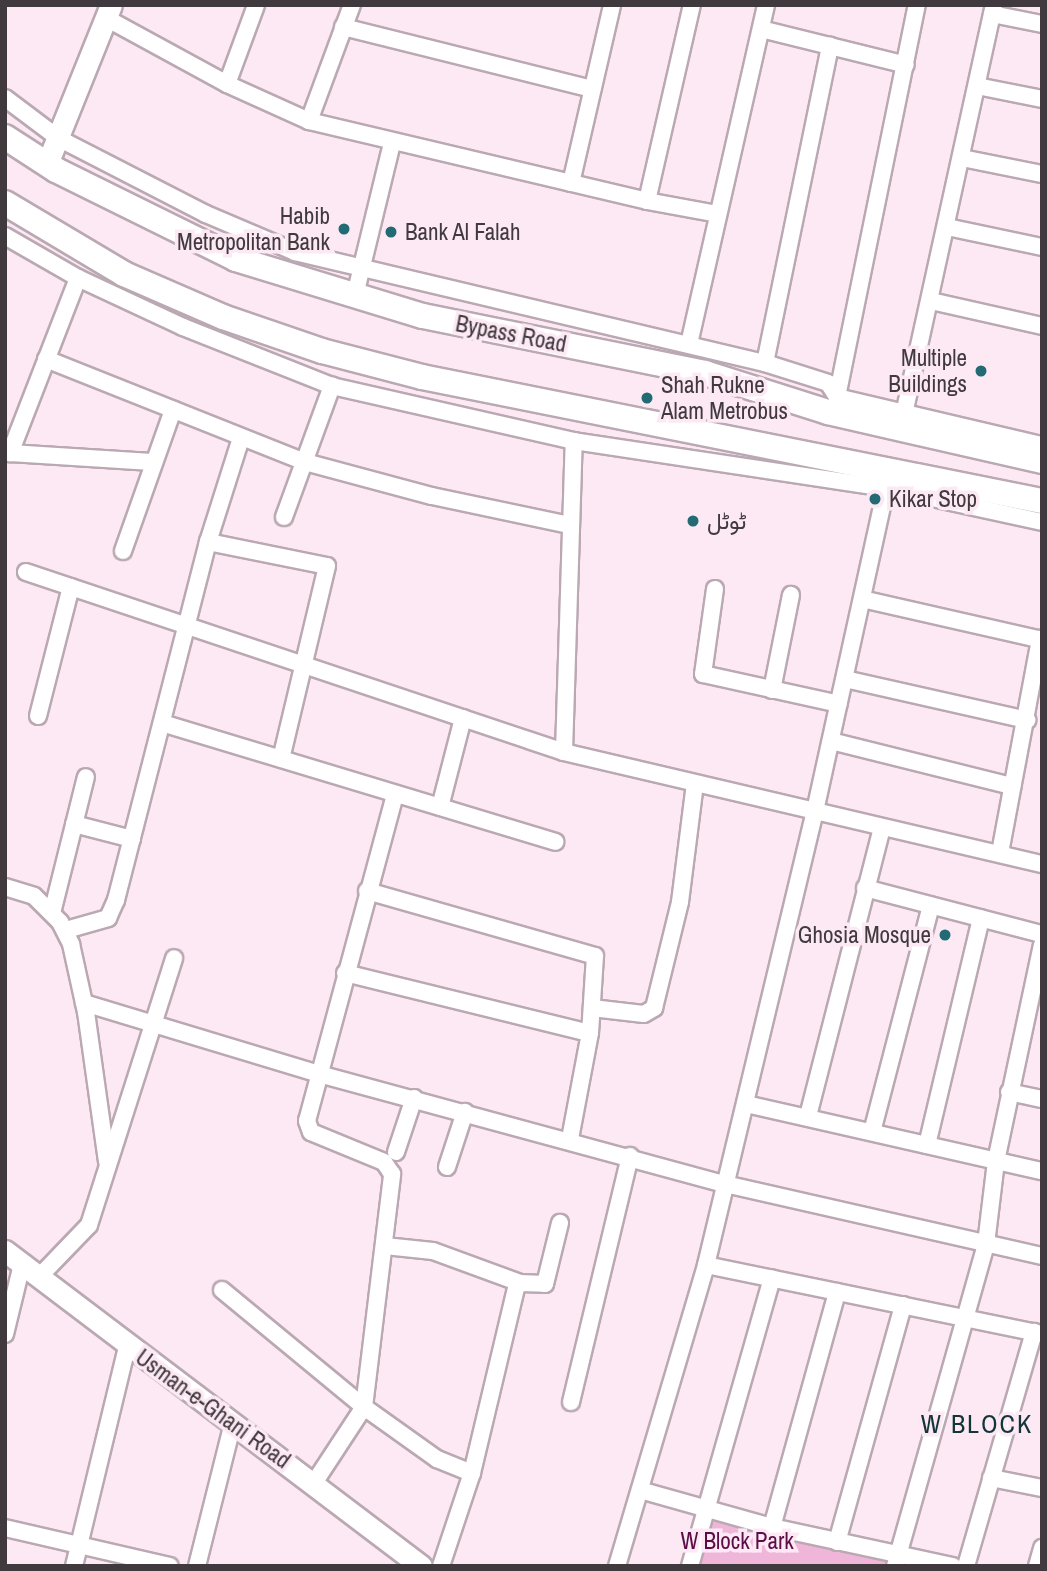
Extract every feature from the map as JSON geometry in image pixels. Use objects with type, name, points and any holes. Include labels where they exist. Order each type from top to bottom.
[{"type":"main road","points":[[47,164],[109,12]]},
{"type":"main road","name":"Bypass Road","points":[[5,137],[47,164],[236,259],[479,329],[705,373],[828,412],[1042,461]]},
{"type":"main road","points":[[5,203],[124,274],[223,317],[322,351],[422,377],[1042,501]]},
{"type":"main road","name":"Usman-e-Ghani Road","points":[[5,1251],[127,1347],[314,1483],[421,1566]]},
{"type":"street","points":[[227,84],[256,5]]},
{"type":"street","points":[[309,121],[352,5]]},
{"type":"street","points":[[571,183],[612,5]]},
{"type":"street","points":[[647,201],[692,5]]},
{"type":"street","points":[[689,344],[766,5]]},
{"type":"street","points":[[837,397],[916,5]]},
{"type":"street","points":[[904,414],[993,10],[1042,24]]},
{"type":"street","points":[[109,12],[227,84],[309,121],[392,143],[647,201],[718,214]]},
{"type":"street","points":[[343,27],[592,89]]},
{"type":"street","points":[[761,29],[906,65]]},
{"type":"street","points":[[765,363],[830,46]]},
{"type":"street","points":[[977,86],[1042,99]]},
{"type":"street","points":[[5,98],[58,138],[260,239],[361,270],[765,363],[828,383],[837,397],[1042,445]]},
{"type":"street","points":[[355,295],[392,143]]},
{"type":"street","points":[[962,158],[1042,174]]},
{"type":"street","points":[[947,227],[1042,247]]},
{"type":"street","points":[[5,236],[78,278],[183,327],[332,386],[574,441],[886,488],[1042,522]]},
{"type":"street","points":[[78,278],[10,453],[152,462]]},
{"type":"street","points":[[931,301],[1042,326]]},
{"type":"street","points":[[46,359],[241,439],[305,462],[432,496],[570,525]]},
{"type":"street","points":[[284,517],[332,386]]},
{"type":"street","points":[[122,551],[152,462],[173,411]]},
{"type":"street","points":[[66,930],[108,918],[132,839],[208,542],[241,439]]},
{"type":"street","points":[[564,752],[574,441]]},
{"type":"street","points":[[617,1566],[706,1265],[816,811],[886,488]]},
{"type":"street","points":[[208,542],[327,566],[281,759]]},
{"type":"street","points":[[26,572],[564,752],[1042,864]]},
{"type":"street","points":[[38,716],[71,587]]},
{"type":"street","points":[[715,589],[703,674],[839,705]]},
{"type":"street","points":[[772,690],[791,595]]},
{"type":"street","points":[[862,599],[1041,639],[1000,853]]},
{"type":"street","points":[[845,679],[1027,720]]},
{"type":"street","points":[[440,807],[463,718]]},
{"type":"street","points":[[162,723],[555,842]]},
{"type":"street","points":[[831,741],[1012,786]]},
{"type":"street","points":[[52,913],[86,777]]},
{"type":"street","points":[[592,1008],[644,1014],[654,1008],[680,902],[695,784]]},
{"type":"street","points":[[314,1483],[364,1407],[385,1246],[390,1166],[307,1127],[345,973],[396,794]]},
{"type":"street","points":[[74,824],[132,839]]},
{"type":"street","points":[[808,1116],[882,827]]},
{"type":"street","points":[[5,887],[34,896],[66,930],[84,1003],[107,1165]]},
{"type":"street","points":[[865,888],[1042,934]]},
{"type":"street","points":[[367,891],[587,950],[596,956],[590,1033],[570,1139]]},
{"type":"street","points":[[872,1132],[931,906]]},
{"type":"street","points":[[927,1145],[981,918]]},
{"type":"street","points":[[897,1560],[986,1244],[996,1161],[1042,945]]},
{"type":"street","points":[[5,1334],[31,1271],[89,1225],[174,958]]},
{"type":"street","points":[[345,973],[590,1033]]},
{"type":"street","points":[[84,1003],[319,1074],[570,1139],[725,1184],[1042,1256]]},
{"type":"street","points":[[1025,1021],[1042,1025]]},
{"type":"street","points":[[1009,1092],[1042,1099]]},
{"type":"street","points":[[396,1152],[414,1098]]},
{"type":"street","points":[[746,1104],[1042,1171]]},
{"type":"street","points":[[447,1167],[465,1112]]},
{"type":"street","points":[[571,1402],[630,1156]]},
{"type":"street","points":[[385,1246],[433,1251],[520,1283],[545,1284],[560,1223]]},
{"type":"street","points":[[706,1265],[1038,1333],[966,1566]]},
{"type":"street","points":[[690,1566],[772,1278]]},
{"type":"street","points":[[440,1566],[472,1473],[520,1283]]},
{"type":"street","points":[[222,1290],[364,1407],[437,1459],[472,1473]]},
{"type":"street","points":[[772,1527],[837,1292]]},
{"type":"street","points":[[837,1542],[903,1306]]},
{"type":"street","points":[[74,1566],[127,1347]]},
{"type":"street","points":[[197,1566],[233,1423]]},
{"type":"street","points":[[991,1478],[1042,1488]]},
{"type":"street","points":[[640,1490],[897,1560],[953,1566]]},
{"type":"street","points":[[5,1528],[170,1566]]},
{"type":"street","points":[[1037,1566],[1042,1548]]},
{"type":"green space","name":"W Block Park","points":[[717,1510],[890,1551],[886,1566],[698,1566]]},
{"type":"place","name":"Habib Metropolitan Bank","points":[[344,229]]},
{"type":"place","name":"Bank Al Falah","points":[[391,232]]},
{"type":"place","name":"Multiple Buildings","points":[[981,371]]},
{"type":"place","name":"Shah Rukne Alam Metrobus","points":[[647,398]]},
{"type":"place","name":"Kikar Stop","points":[[875,499]]},
{"type":"place","name":"ٹوٹل","points":[[693,521]]},
{"type":"place","name":"Ghosia Mosque","points":[[945,935]]},
{"type":"district","name":"W BLOCK","points":[[977,1424]]}]
